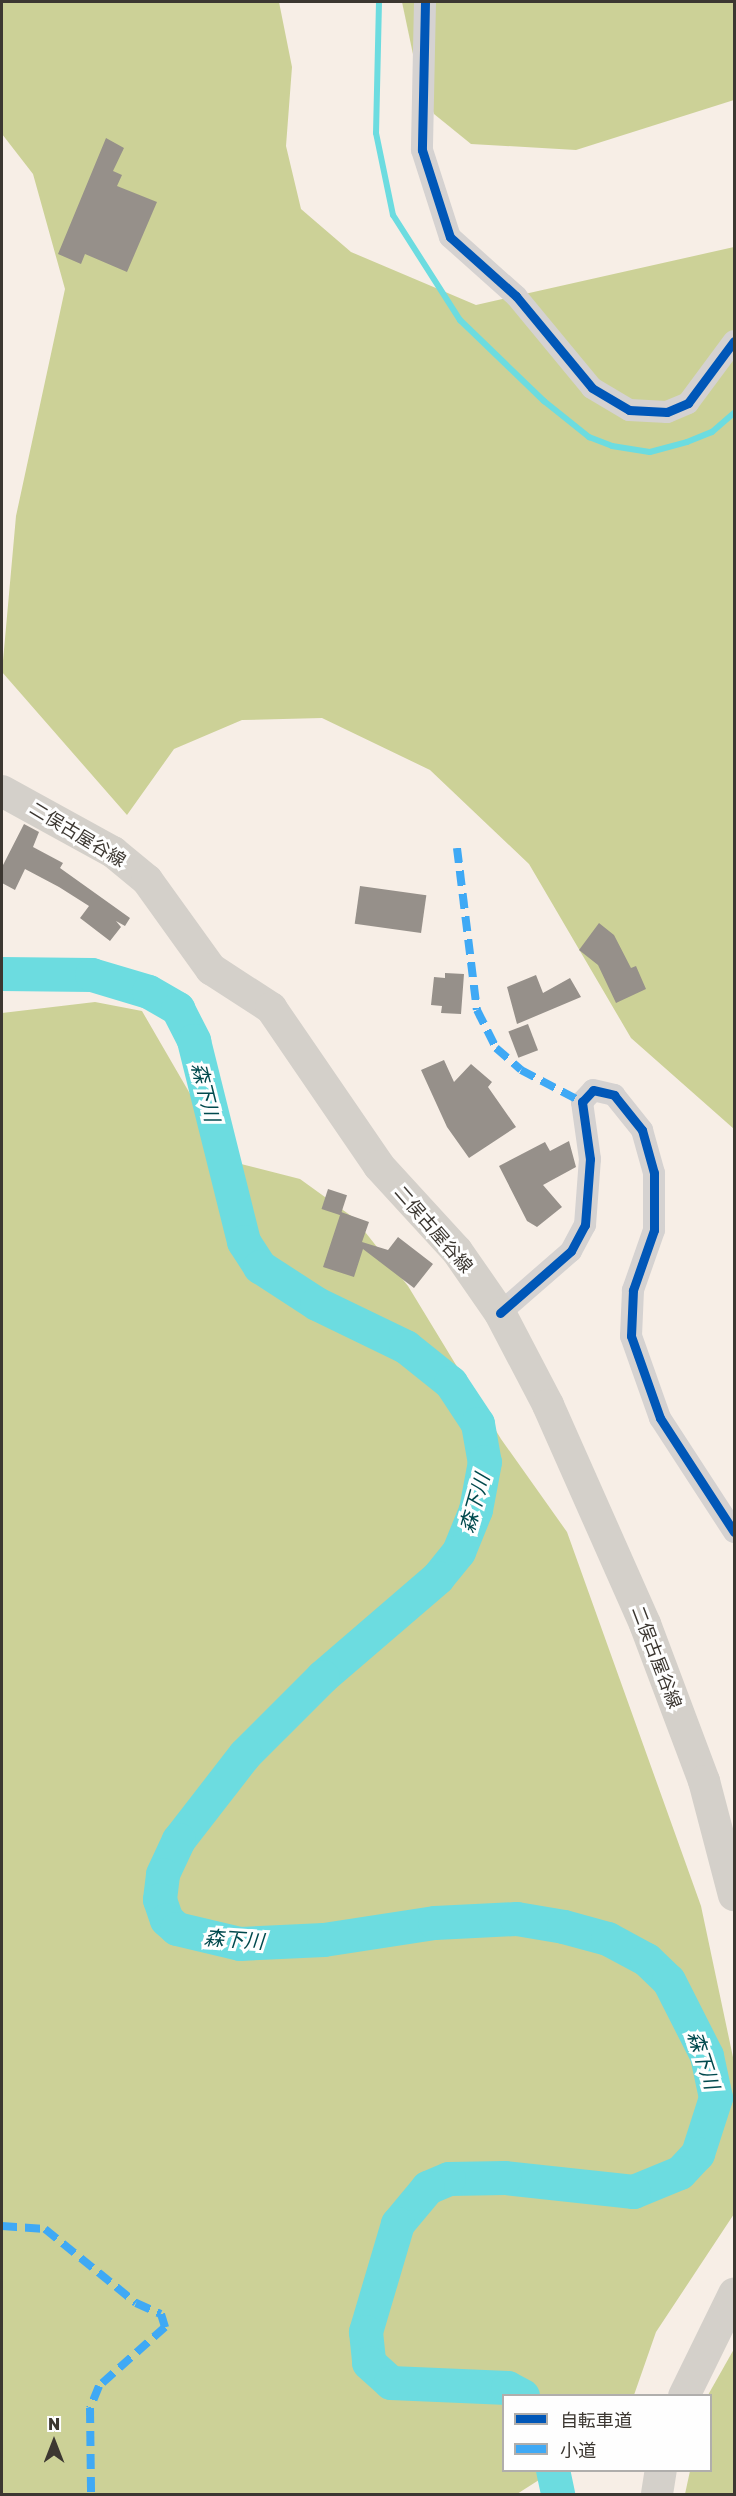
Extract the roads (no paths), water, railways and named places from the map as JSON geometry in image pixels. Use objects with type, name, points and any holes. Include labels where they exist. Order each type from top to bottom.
[{"type":"main road","name":"二俣古屋谷線","points":[[2,791],[113,852],[147,880],[211,969],[271,1008],[380,1166],[458,1251],[500,1313],[548,1405],[645,1624],[704,1781],[735,1895]]},
{"type":"main road","points":[[685,2394],[735,2294]]},
{"type":"main road","points":[[657,2494],[661,2472]]},
{"type":"street","points":[[426,2],[422,150],[450,237],[516,296],[592,388],[629,410],[667,412],[688,403],[735,341]]},
{"type":"street","points":[[500,1313],[571,1251],[585,1225],[590,1159],[582,1102],[593,1090],[614,1095],[642,1130],[654,1173],[654,1230],[633,1290],[631,1336],[660,1418],[735,1532]]},
{"type":"waterway","points":[[379,2],[376,133],[393,215],[460,320],[544,401],[589,437],[612,446],[650,452],[687,442],[712,432],[734,413]]},
{"type":"waterway","name":"森下川","points":[[2,974],[92,975],[149,992],[178,1009],[194,1041],[244,1242],[260,1267],[317,1304],[406,1347],[451,1383],[478,1424],[485,1462],[476,1510],[459,1552],[438,1578],[323,1677],[245,1755],[179,1840],[163,1875],[160,1900],[167,1920],[177,1929],[240,1944],[324,1940],[435,1923],[517,1919],[564,1927],[608,1939],[647,1960],[669,1981],[707,2056],[716,2098],[698,2154],[680,2173],[634,2192],[505,2178],[449,2179],[428,2188],[398,2224],[366,2332],[369,2363],[391,2383],[508,2388],[519,2394]]},
{"type":"waterway","name":"森下川","points":[[553,2472],[558,2494]]}]
